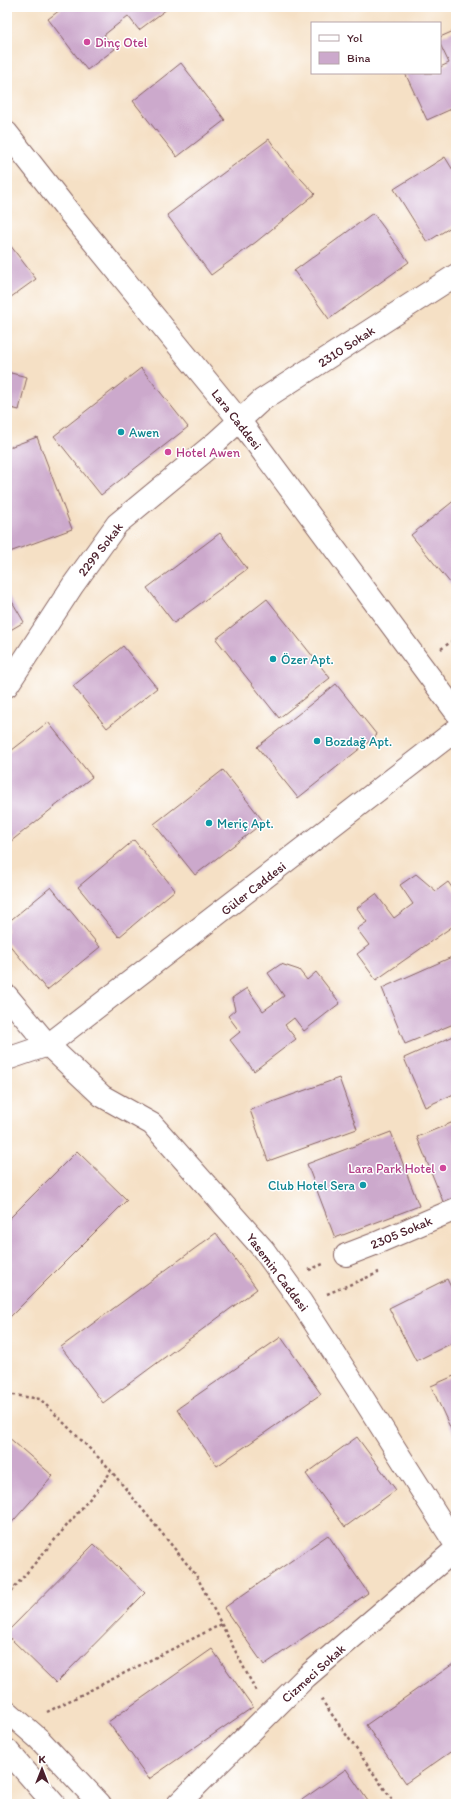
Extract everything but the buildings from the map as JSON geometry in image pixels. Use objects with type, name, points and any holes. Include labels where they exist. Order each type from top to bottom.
[{"type":"street","name":"Lara Caddesi","points":[[7,133],[69,212],[240,420],[456,712]]},
{"type":"street","name":"2310 Sokak","points":[[240,420],[262,400],[456,275]]},
{"type":"street","name":"2299 Sokak","points":[[7,686],[73,585],[117,524],[215,443],[240,420]]},
{"type":"street","name":"Güler Caddesi","points":[[10,1054],[48,1045],[192,936],[456,730]]},
{"type":"street","name":"Yasemin Caddesi","points":[[7,996],[48,1045],[102,1096],[152,1124],[264,1249],[352,1380],[456,1545]]},
{"type":"street","name":"2305 Sokak","points":[[346,1255],[456,1209]]},
{"type":"street","name":"Cizmeci Sokak","points":[[178,1804],[306,1677],[456,1549]]},
{"type":"street","points":[[15,1717],[39,1739],[100,1804]]},
{"type":"street","points":[[7,1750],[54,1804]]},
{"type":"path","points":[[7,1394],[40,1399],[111,1471],[196,1575],[262,1703],[270,1713]]},
{"type":"path","points":[[7,1596],[103,1483],[111,1471]]},
{"type":"path","points":[[15,1717],[222,1624]]},
{"type":"path","points":[[306,1677],[395,1804]]},
{"type":"place","name":"Dinç Otel","points":[[87,42]]},
{"type":"place","name":"Awen","points":[[121,432]]},
{"type":"place","name":"Hotel Awen","points":[[168,452]]},
{"type":"place","name":"Özer Apt.","points":[[273,659]]},
{"type":"place","name":"Bozdağ Apt.","points":[[317,741]]},
{"type":"place","name":"Meriç Apt.","points":[[209,823]]},
{"type":"place","name":"Lara Park Hotel","points":[[443,1168]]},
{"type":"place","name":"Club Hotel Sera","points":[[363,1185]]}]
